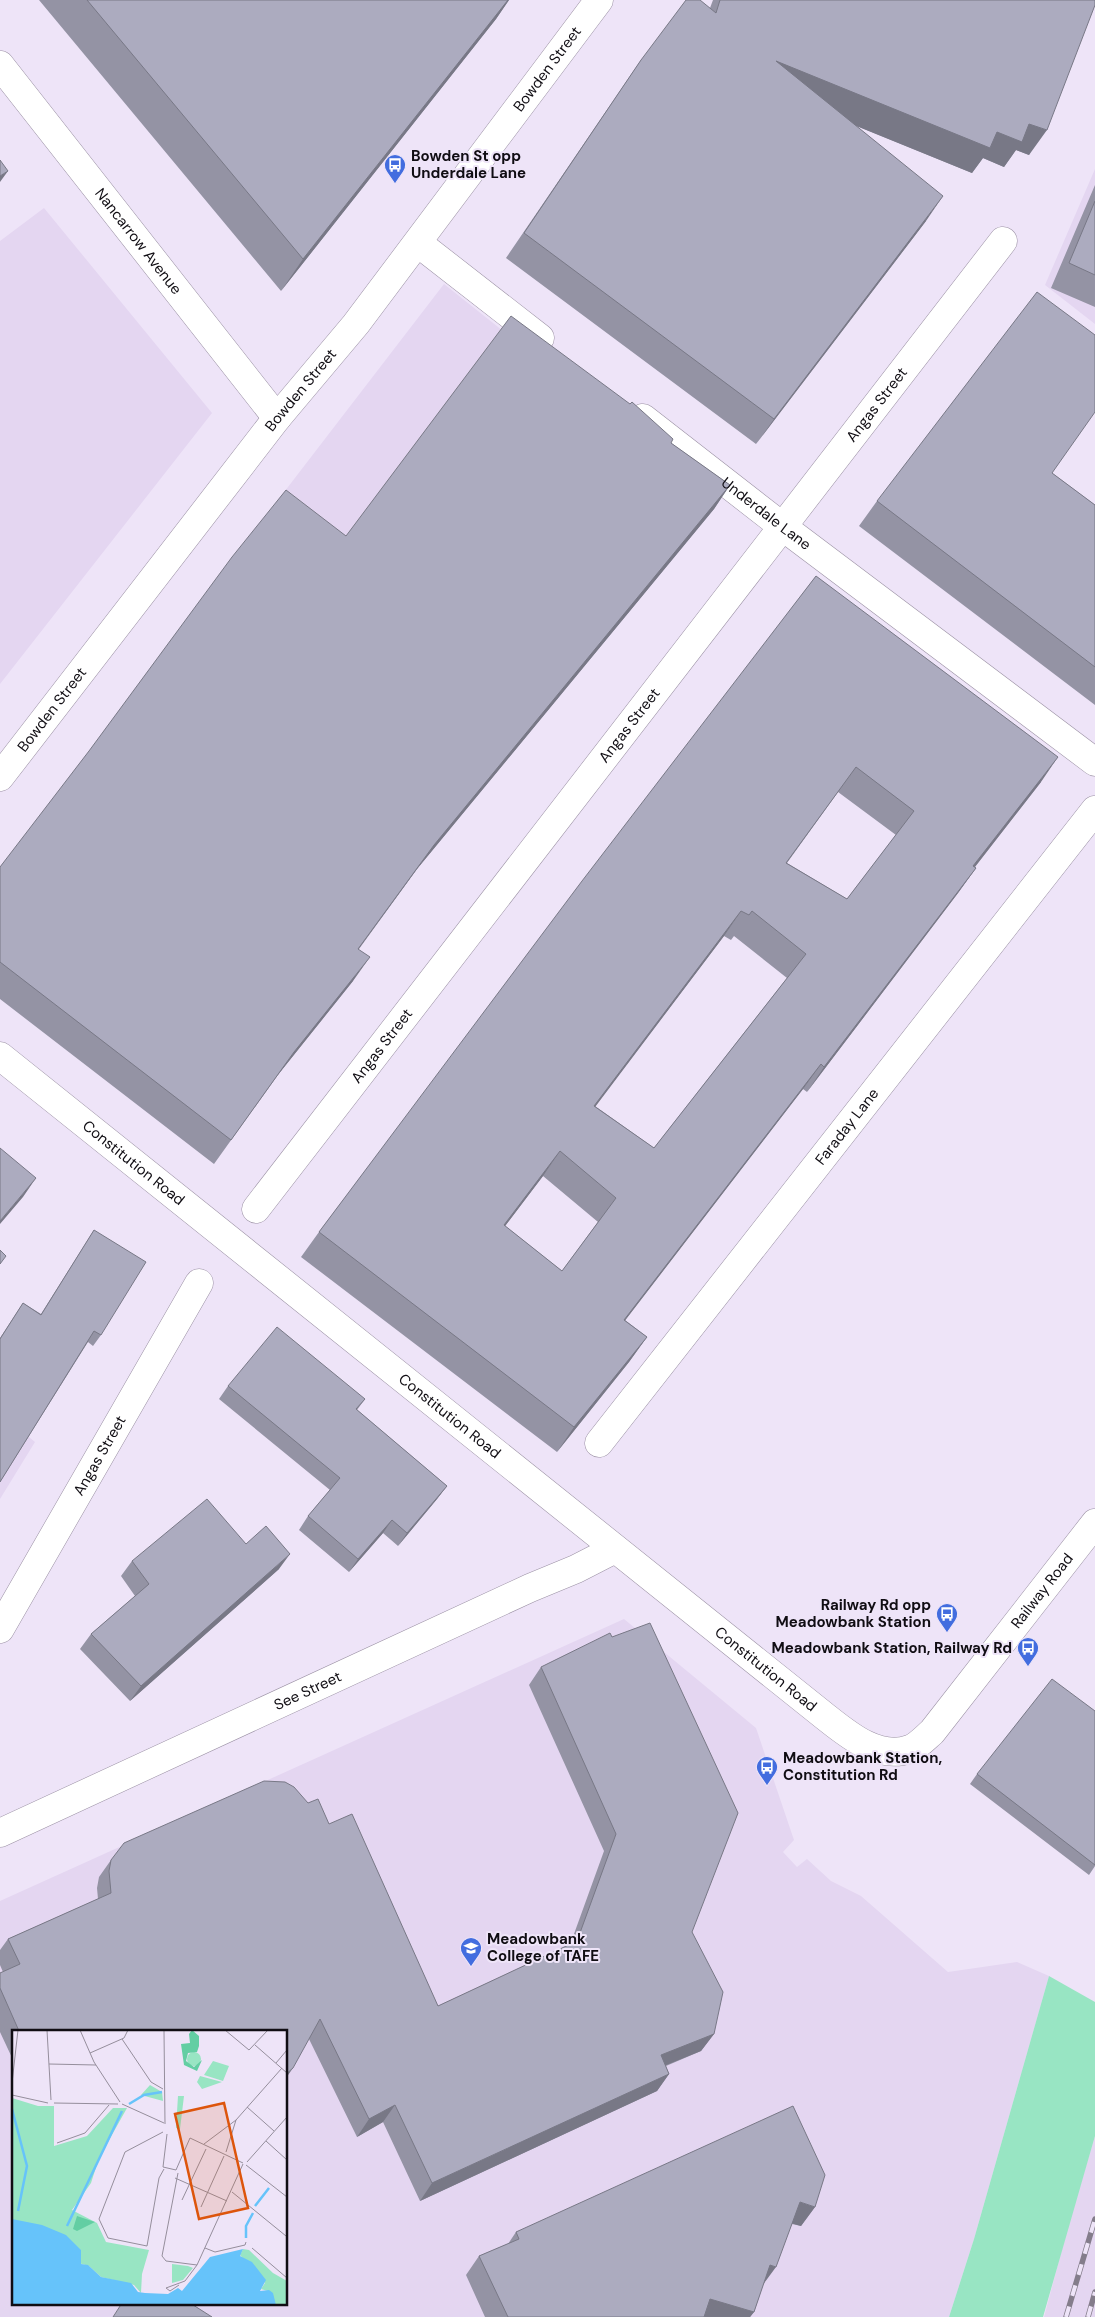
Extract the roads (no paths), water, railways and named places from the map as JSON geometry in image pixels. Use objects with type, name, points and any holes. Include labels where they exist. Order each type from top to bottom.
[{"type":"street","name":"Bowden Street","points":[[0,777],[277,418],[356,324],[599,0]]},
{"type":"street","name":"Nancarrow Avenue","points":[[0,65],[277,418]]},
{"type":"street","name":"Angas Street","points":[[256,1209],[1003,241]]},
{"type":"street","points":[[418,243],[560,354]]},
{"type":"street","name":"Underdale Lane","points":[[621,402],[783,528],[1095,762]]},
{"type":"street","name":"Faraday Lane","points":[[599,1443],[1095,810]]},
{"type":"street","name":"Constitution Road","points":[[0,1056],[848,1735],[863,1744],[879,1749],[895,1752],[910,1749]]},
{"type":"street","name":"Angas Street","points":[[0,1629],[199,1283]]},
{"type":"street","name":"Railway Road","points":[[910,1749],[932,1732],[1095,1523]]},
{"type":"street","name":"See Street","points":[[0,1833],[530,1588],[576,1569],[615,1548]]},
{"type":"railway","points":[[1066,2317],[1095,2219]]},
{"type":"railway","points":[[1088,2317],[1095,2292]]},
{"type":"place","name":"Bowden St opp Underdale Lane","points":[[395,184]]},
{"type":"place","name":"Railway Rd opp Meadowbank Station","points":[[947,1633]]},
{"type":"place","name":"Meadowbank Station, Railway Rd","points":[[1028,1667]]},
{"type":"place","name":"Meadowbank Station, Constitution Rd","points":[[767,1786]]},
{"type":"place","name":"Meadowbank College of TAFE","points":[[471,1967]]}]
